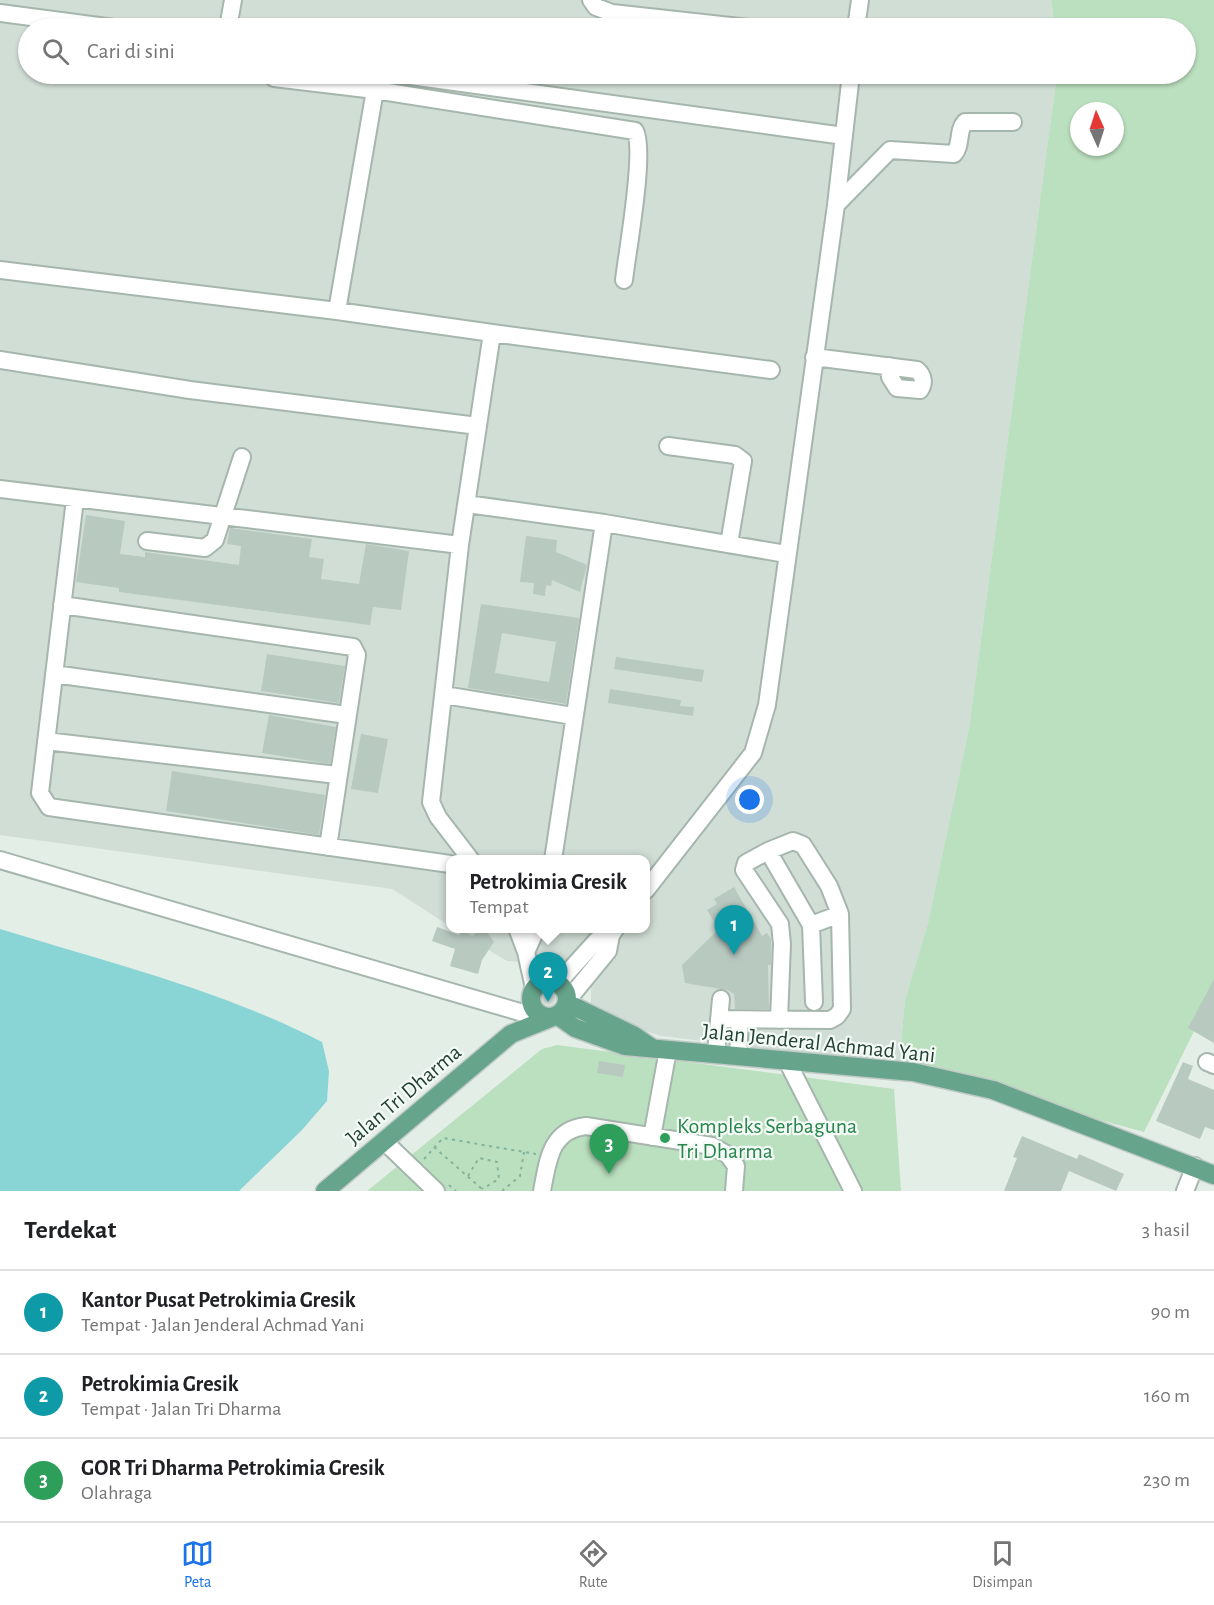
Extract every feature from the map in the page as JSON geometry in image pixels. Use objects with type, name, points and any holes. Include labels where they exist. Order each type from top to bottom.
[{"type":"main road","points":[[542,982],[558,983],[565,991],[561,1009],[537,1013],[529,1000],[542,982]]},
{"type":"main road","name":"Jalan Tri Dharma","points":[[512,1034],[529,1000]]},
{"type":"main road","name":"Jalan Tri Dharma","points":[[325,1191],[512,1034],[561,1009]]},
{"type":"main road","name":"Jalan Jenderal Achmad Yani","points":[[561,1009],[633,1035],[661,1050],[913,1072],[993,1090],[1214,1175]]},
{"type":"street","points":[[230,18],[233,0]]},
{"type":"street","points":[[591,0],[596,7],[612,13],[658,18]]},
{"type":"street","points":[[857,18],[860,0]]},
{"type":"street","points":[[0,13],[38,18]]},
{"type":"street","points":[[324,84],[635,131],[639,144],[638,170],[624,280]]},
{"type":"street","points":[[468,84],[844,136]]},
{"type":"street","points":[[650,884],[753,753],[767,705],[786,554],[836,205],[850,84]]},
{"type":"street","points":[[337,311],[375,90]]},
{"type":"street","points":[[836,205],[886,152],[901,148],[954,154],[958,149],[961,126],[965,122],[1013,123]]},
{"type":"street","points":[[0,270],[337,311],[771,370]]},
{"type":"street","points":[[467,855],[438,817],[431,802],[460,545],[492,333]]},
{"type":"street","points":[[814,357],[889,366]]},
{"type":"street","points":[[0,360],[190,390],[478,426]]},
{"type":"street","points":[[668,446],[735,454],[741,458],[743,466],[729,544]]},
{"type":"street","points":[[147,541],[205,548],[214,540],[242,457]]},
{"type":"street","points":[[0,489],[221,514],[460,545]]},
{"type":"street","points":[[75,499],[40,793],[49,807],[446,863]]},
{"type":"street","points":[[467,504],[604,523],[786,554]]},
{"type":"street","points":[[554,855],[604,523]]},
{"type":"street","points":[[62,605],[350,645],[357,655],[337,775],[328,847]]},
{"type":"street","points":[[54,674],[347,715]]},
{"type":"street","points":[[444,695],[573,716]]},
{"type":"street","points":[[46,741],[337,775]]},
{"type":"street","points":[[719,1019],[740,1020],[779,1020],[830,1020],[842,1009],[840,914],[829,886],[803,845],[787,842],[746,863],[744,870],[780,924],[782,944],[779,1020]]},
{"type":"street","points":[[768,851],[811,925],[814,1002]]},
{"type":"street","points":[[0,860],[529,1000],[526,952],[519,933]]},
{"type":"street","points":[[811,925],[840,914]]},
{"type":"street","points":[[526,952],[535,933]]},
{"type":"street","points":[[558,983],[597,940],[611,933]]},
{"type":"street","points":[[561,1009],[608,951],[613,933]]},
{"type":"street","points":[[716,1053],[721,999]]},
{"type":"street","points":[[738,1056],[740,1020]]},
{"type":"street","points":[[652,1137],[661,1050]]},
{"type":"street","points":[[787,1061],[853,1191]]},
{"type":"street","points":[[542,1191],[549,1156],[560,1137],[576,1127],[586,1126],[720,1149],[736,1166],[734,1191]]},
{"type":"street","points":[[385,1142],[415,1170],[432,1190]]},
{"type":"street","points":[[1185,1191],[1195,1166]]},
{"type":"path","points":[[415,1170],[443,1138],[549,1156]]},
{"type":"path","points":[[434,1147],[482,1190],[499,1179],[497,1162],[479,1158],[468,1176]]},
{"type":"path","points":[[502,1191],[520,1176],[524,1152]]},
{"type":"shaded area","points":[[0,0],[1051,0],[1054,18],[18,18],[18,84],[1056,84],[969,728],[928,923],[905,1000],[899,1065],[661,1036],[617,1022],[591,1004],[591,981],[562,965],[507,961],[461,933],[650,933],[650,855],[446,855],[446,923],[392,889],[0,835]]},
{"type":"green space","points":[[1051,0],[1214,0],[1214,991],[1144,1132],[899,1065],[905,1000],[928,923],[969,728],[1056,84],[1196,84],[1196,18],[1054,18]]},
{"type":"green space","name":"Kompleks Serbaguna Tri Dharma","points":[[557,1045],[894,1089],[901,1191],[367,1191],[542,1049]]},
{"type":"water","points":[[0,929],[204,992],[283,1023],[322,1042],[329,1071],[327,1101],[302,1130],[239,1191],[0,1191]]},
{"type":"building","points":[[86,515],[125,521],[120,554],[145,557],[145,552],[239,565],[241,546],[227,544],[230,528],[312,539],[309,557],[324,559],[321,579],[359,584],[366,544],[409,551],[401,610],[373,607],[370,625],[119,592],[119,588],[76,582]]},
{"type":"building","points":[[526,536],[557,540],[556,552],[587,565],[580,592],[552,580],[551,586],[546,585],[545,596],[533,594],[534,583],[520,582]]},
{"type":"building","points":[[481,604],[579,618],[566,704],[468,688]],"holes":[[[502,633],[556,642],[549,682],[495,673]]]},
{"type":"building","points":[[267,654],[345,666],[339,703],[261,691]]},
{"type":"building","points":[[616,657],[704,670],[702,682],[614,669]]},
{"type":"building","points":[[610,689],[681,700],[680,706],[694,707],[693,716],[608,703]]},
{"type":"building","points":[[269,715],[336,727],[330,764],[262,753]]},
{"type":"building","points":[[361,734],[388,739],[378,793],[351,789]]},
{"type":"building","points":[[172,771],[325,795],[319,835],[166,811]]},
{"type":"building","points":[[734,887],[762,936],[767,933],[771,939],[771,965],[768,965],[769,1009],[735,1009],[734,994],[727,990],[685,983],[682,965],[719,929],[707,910],[717,904],[714,899]]},
{"type":"building","points":[[437,927],[446,930],[446,933],[459,935],[460,933],[472,936],[476,933],[488,933],[494,942],[482,960],[478,974],[450,966],[455,949],[432,941]]},
{"type":"building","points":[[1214,979],[1214,1043],[1188,1028]]},
{"type":"building","points":[[599,1061],[625,1065],[623,1077],[597,1073]]},
{"type":"building","points":[[1183,1062],[1193,1066],[1188,1079],[1214,1090],[1214,1130],[1205,1127],[1200,1139],[1156,1121]]},
{"type":"building","points":[[1022,1136],[1077,1159],[1079,1154],[1124,1174],[1116,1191],[1069,1171],[1061,1191],[1004,1191],[1017,1158],[1013,1157]]},
{"type":"place","name":"Kantor Pusat Petrokimia Gresik","points":[[734,955]]},
{"type":"place","name":"Petrokimia Gresik","points":[[548,1002]]},
{"type":"place","name":"Kompleks Serbaguna Tri Dharma","points":[[665,1138]]},
{"type":"place","name":"GOR Tri Dharma Petrokimia Gresik","points":[[609,1174]]}]
